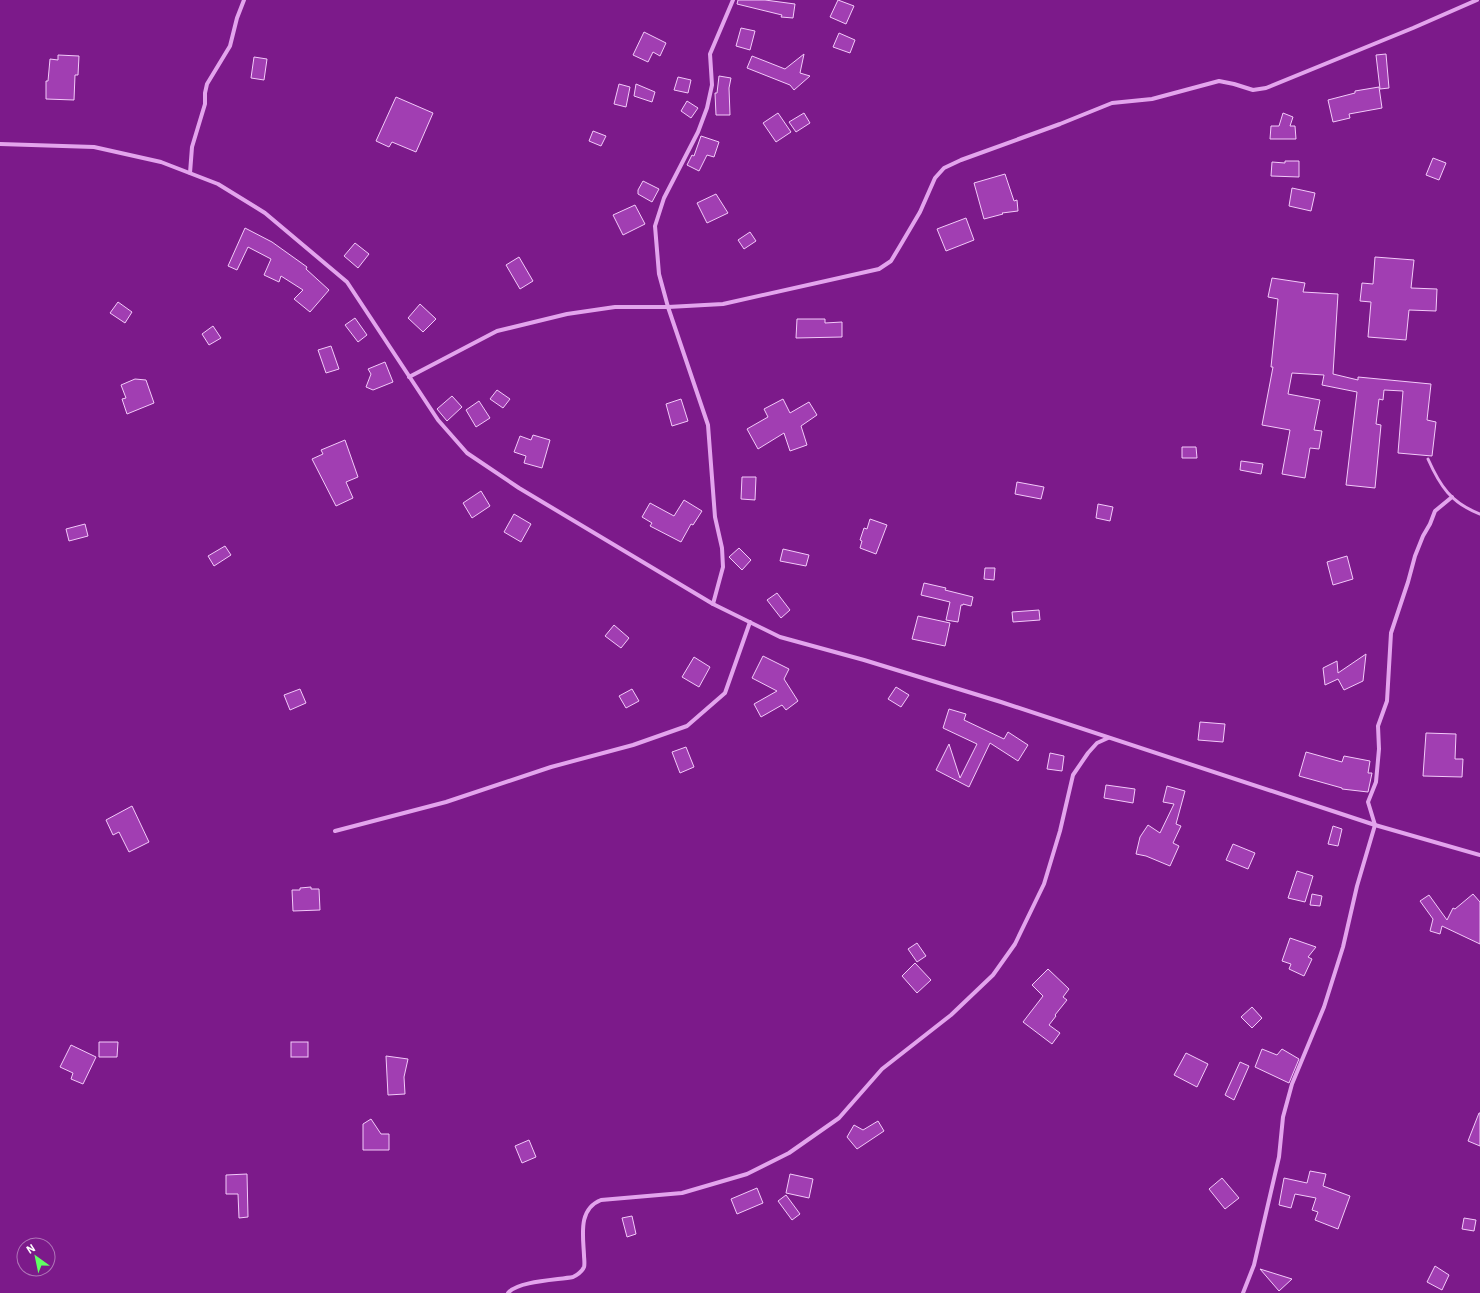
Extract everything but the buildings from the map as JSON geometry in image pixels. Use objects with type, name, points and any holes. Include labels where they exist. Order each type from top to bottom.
[{"type":"street","points":[[190,173],[192,147],[205,104],[207,84],[230,46],[237,18],[244,0]]},
{"type":"street","points":[[713,604],[723,567],[722,548],[715,517],[708,425],[668,307],[659,274],[655,226],[664,198],[698,132],[707,108],[712,85],[710,54],[732,0]]},
{"type":"street","points":[[410,377],[497,331],[567,314],[615,307],[668,307],[723,304],[879,269],[891,261],[920,212],[935,178],[944,168],[961,160],[1060,124],[1112,103],[1152,99],[1219,81],[1253,90],[1266,88],[1477,0]]},
{"type":"street","points":[[0,144],[94,147],[161,162],[218,184],[265,213],[346,282],[438,420],[467,453],[520,488],[713,604],[780,637],[864,660],[978,695],[1375,826],[1480,856]]},
{"type":"street","points":[[1242,1293],[1254,1265],[1279,1157],[1283,1117],[1292,1084],[1324,1007],[1343,947],[1357,886],[1375,826],[1368,802],[1376,782],[1379,749],[1378,726],[1387,701],[1391,633],[1415,556],[1423,536],[1435,511],[1452,497]]},
{"type":"street","points":[[335,831],[446,802],[551,767],[633,745],[687,726],[725,692],[750,622]]},
{"type":"street","points":[[508,1293],[511,1289],[526,1284],[573,1277],[579,1274],[585,1266],[583,1225],[589,1208],[594,1203],[600,1200],[682,1193],[747,1174],[789,1152],[839,1118],[882,1069],[956,1010],[993,975],[1015,944],[1044,884],[1060,831],[1073,775],[1097,743],[1108,738]]},
{"type":"lane","points":[[1428,459],[1438,480],[1452,497],[1466,509],[1480,514]]}]
